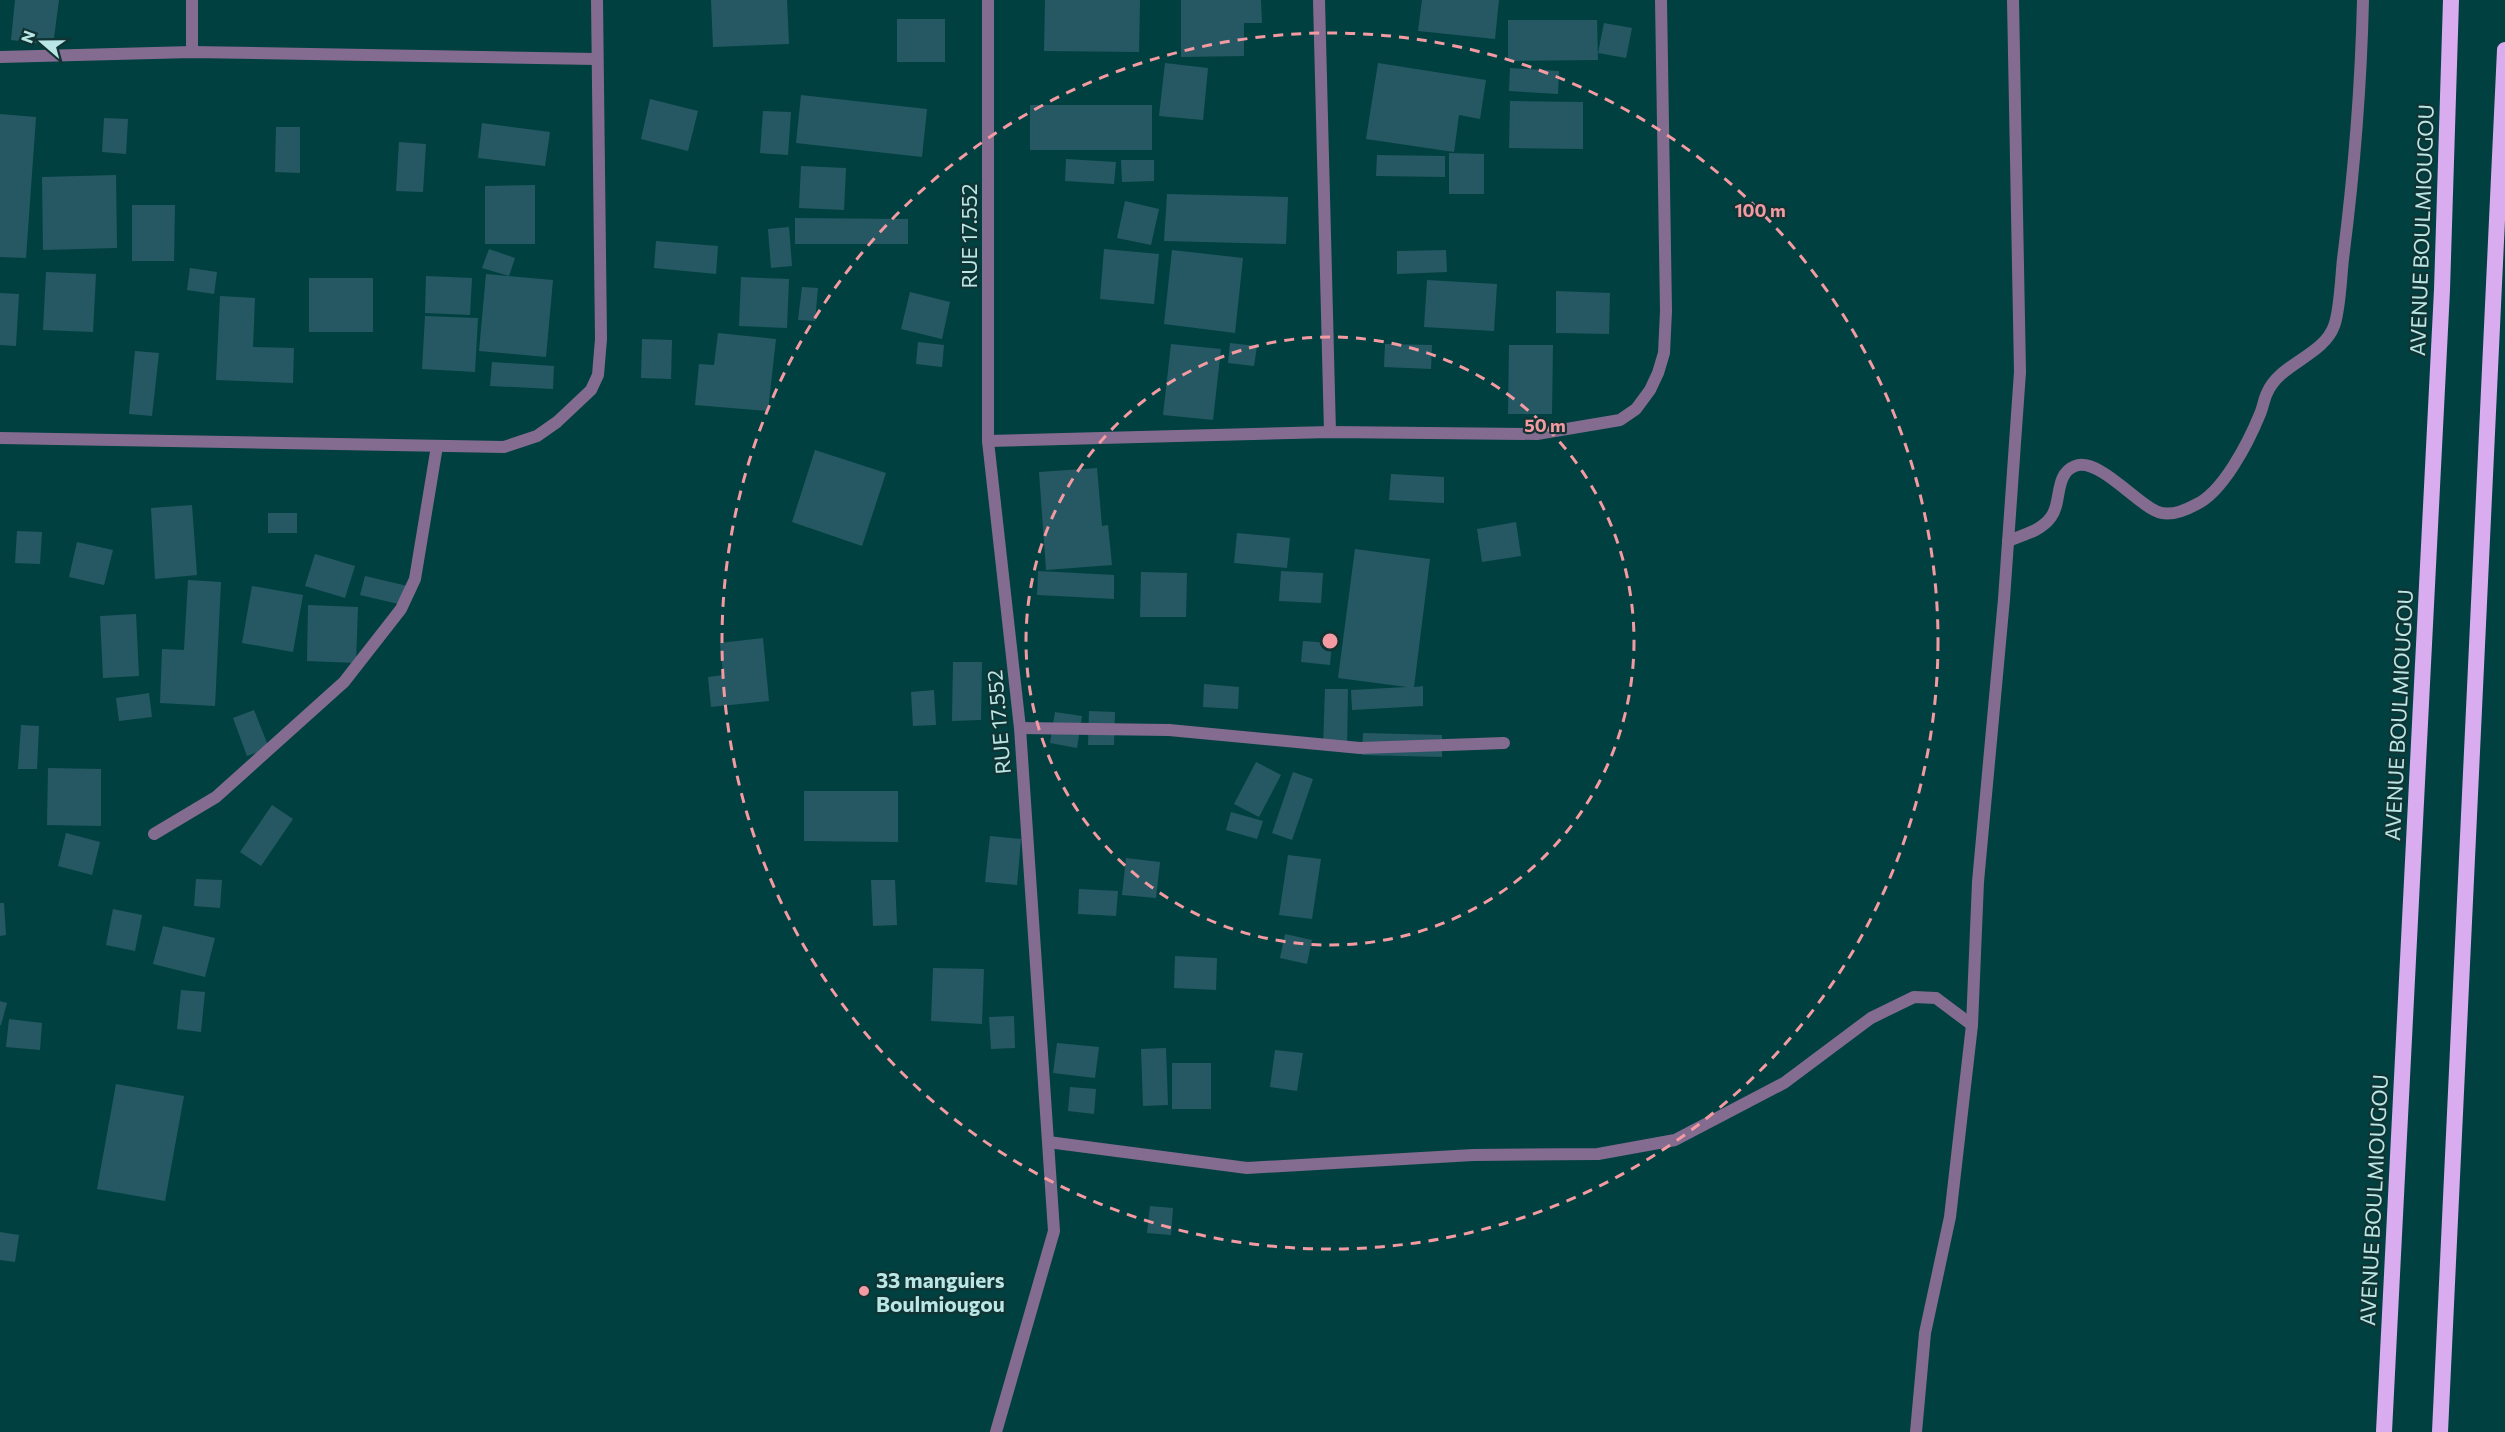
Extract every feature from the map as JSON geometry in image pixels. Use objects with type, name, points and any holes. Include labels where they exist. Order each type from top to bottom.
[{"type":"highway","name":"AVENUE BOULMIOUGOU","points":[[2384,1432],[2442,290],[2451,0]]},
{"type":"highway","points":[[2440,1432],[2505,50]]},
{"type":"street","points":[[192,0],[192,52]]},
{"type":"street","points":[[0,438],[504,447],[537,436],[557,422],[591,390],[598,375],[601,339],[597,0]]},
{"type":"street","name":"RUE 17.552","points":[[988,0],[988,441],[1020,728],[1054,1231],[996,1432]]},
{"type":"street","points":[[1319,0],[1330,432]]},
{"type":"street","points":[[988,441],[1330,432],[1537,434],[1620,420],[1635,409],[1650,390],[1664,353],[1666,311],[1661,0]]},
{"type":"street","points":[[1916,1432],[1925,1333],[1950,1217],[1972,1025],[1978,882],[2008,541],[2020,372],[2013,0]]},
{"type":"street","points":[[2008,541],[2037,530],[2049,520],[2054,513],[2065,473],[2074,466],[2084,465],[2096,469],[2156,511],[2170,514],[2197,505],[2225,477],[2242,452],[2268,391],[2276,380],[2327,338],[2335,325],[2345,244],[2362,60],[2363,0]]},
{"type":"street","points":[[0,57],[192,52],[597,59]]},
{"type":"street","points":[[154,834],[216,796],[344,682],[401,609],[415,579],[437,446]]},
{"type":"street","points":[[1020,728],[1169,730],[1360,748],[1504,743]]},
{"type":"street","points":[[1048,1142],[1247,1168],[1473,1155],[1598,1154],[1675,1140],[1784,1083],[1871,1018],[1914,997],[1935,998],[1972,1025]]},
{"type":"building","points":[[15,0],[59,0],[53,45],[11,40]]},
{"type":"building","points":[[711,0],[787,0],[789,44],[713,47]]},
{"type":"building","points":[[1045,0],[1140,0],[1139,52],[1044,51]]},
{"type":"building","points":[[1181,0],[1261,0],[1262,23],[1244,23],[1244,56],[1181,57]]},
{"type":"building","points":[[1422,0],[1499,0],[1495,39],[1418,31]]},
{"type":"building","points":[[897,19],[945,19],[945,62],[897,62]]},
{"type":"building","points":[[1508,20],[1597,20],[1598,60],[1508,61]]},
{"type":"building","points":[[1604,23],[1632,28],[1626,58],[1598,53]]},
{"type":"building","points":[[1165,63],[1208,68],[1203,120],[1159,116]]},
{"type":"building","points":[[1378,63],[1486,80],[1480,119],[1459,115],[1454,152],[1366,139]]},
{"type":"building","points":[[1510,68],[1559,71],[1558,94],[1509,91]]},
{"type":"building","points":[[801,95],[927,109],[922,157],[796,143]]},
{"type":"building","points":[[650,99],[698,111],[688,151],[641,139]]},
{"type":"building","points":[[1510,101],[1583,102],[1583,149],[1509,148]]},
{"type":"building","points":[[1030,105],[1152,105],[1152,150],[1030,150]]},
{"type":"building","points":[[763,111],[791,112],[788,155],[760,153]]},
{"type":"building","points":[[0,114],[36,117],[26,258],[0,257]]},
{"type":"building","points":[[104,118],[128,119],[126,154],[102,152]]},
{"type":"building","points":[[482,123],[550,132],[545,166],[478,158]]},
{"type":"building","points":[[276,127],[300,127],[300,173],[275,172]]},
{"type":"building","points":[[399,142],[426,144],[423,192],[396,191]]},
{"type":"building","points":[[1449,153],[1484,154],[1484,194],[1449,194]]},
{"type":"building","points":[[1377,155],[1445,156],[1445,177],[1376,176]]},
{"type":"building","points":[[1066,159],[1116,162],[1114,184],[1065,181]]},
{"type":"building","points":[[1121,160],[1154,160],[1154,181],[1122,182]]},
{"type":"building","points":[[801,166],[846,168],[844,210],[799,208]]},
{"type":"building","points":[[116,175],[117,248],[43,250],[42,177]]},
{"type":"building","points":[[535,185],[535,244],[485,244],[485,186]]},
{"type":"building","points":[[1167,194],[1288,197],[1286,244],[1164,241]]},
{"type":"building","points":[[1125,201],[1159,209],[1151,245],[1117,238]]},
{"type":"building","points":[[132,205],[175,205],[174,261],[132,261]]},
{"type":"building","points":[[795,218],[908,219],[908,244],[795,244]]},
{"type":"building","points":[[789,227],[792,266],[771,268],[768,229]]},
{"type":"building","points":[[656,241],[718,246],[716,274],[654,268]]},
{"type":"building","points":[[489,249],[515,258],[509,276],[482,268]]},
{"type":"building","points":[[1104,249],[1159,254],[1154,304],[1100,299]]},
{"type":"building","points":[[1172,250],[1243,258],[1235,333],[1164,324]]},
{"type":"building","points":[[1446,250],[1447,272],[1397,274],[1397,251]]},
{"type":"building","points":[[190,268],[217,272],[214,294],[187,290]]},
{"type":"building","points":[[46,272],[96,274],[93,332],[43,330]]},
{"type":"building","points":[[486,274],[553,280],[546,357],[479,351]]},
{"type":"building","points":[[426,276],[472,278],[470,315],[425,313]]},
{"type":"building","points":[[741,277],[789,279],[787,328],[739,326]]},
{"type":"building","points":[[309,278],[373,278],[373,332],[309,332]]},
{"type":"building","points":[[1427,280],[1497,284],[1494,331],[1424,327]]},
{"type":"building","points":[[802,287],[818,288],[815,321],[798,320]]},
{"type":"building","points":[[1556,291],[1610,293],[1609,334],[1556,333]]},
{"type":"building","points":[[910,292],[950,302],[942,339],[901,329]]},
{"type":"building","points":[[0,293],[19,294],[16,346],[0,345]]},
{"type":"building","points":[[220,296],[255,298],[253,347],[294,348],[293,383],[216,380]]},
{"type":"building","points":[[425,316],[478,318],[475,372],[422,369]]},
{"type":"building","points":[[718,333],[776,339],[768,411],[695,405],[699,364],[714,365]]},
{"type":"building","points":[[642,339],[672,340],[671,379],[641,378]]},
{"type":"building","points":[[918,342],[944,345],[942,367],[916,364]]},
{"type":"building","points":[[1230,343],[1257,346],[1254,366],[1228,363]]},
{"type":"building","points":[[1171,344],[1221,349],[1213,420],[1163,415]]},
{"type":"building","points":[[1385,344],[1432,345],[1431,369],[1384,367]]},
{"type":"building","points":[[1509,345],[1553,345],[1552,414],[1508,414]]},
{"type":"building","points":[[135,351],[159,353],[152,416],[129,414]]},
{"type":"building","points":[[492,362],[554,366],[553,389],[490,386]]},
{"type":"building","points":[[815,450],[886,473],[862,546],[792,522]]},
{"type":"building","points":[[1097,468],[1102,526],[1108,525],[1112,565],[1046,570],[1039,472]]},
{"type":"building","points":[[1391,474],[1444,477],[1444,503],[1389,500]]},
{"type":"building","points":[[192,505],[197,575],[155,579],[151,508]]},
{"type":"building","points":[[268,513],[297,513],[297,533],[268,533]]},
{"type":"building","points":[[1516,522],[1521,556],[1482,562],[1477,529]]},
{"type":"building","points":[[17,531],[42,532],[40,564],[15,563]]},
{"type":"building","points":[[1237,533],[1290,538],[1287,568],[1234,563]]},
{"type":"building","points":[[77,542],[113,550],[104,585],[69,577]]},
{"type":"building","points":[[1355,549],[1430,559],[1414,687],[1423,686],[1423,706],[1352,710],[1351,690],[1407,687],[1338,678]]},
{"type":"building","points":[[315,554],[355,566],[345,598],[305,586]]},
{"type":"building","points":[[1038,571],[1114,575],[1114,599],[1037,595]]},
{"type":"building","points":[[1281,571],[1323,573],[1321,603],[1279,601]]},
{"type":"building","points":[[1141,572],[1187,573],[1186,617],[1140,617]]},
{"type":"building","points":[[365,576],[412,587],[407,606],[360,595]]},
{"type":"building","points":[[188,580],[221,582],[215,706],[160,703],[162,649],[184,650]]},
{"type":"building","points":[[252,586],[303,595],[293,652],[242,643]]},
{"type":"building","points":[[308,605],[358,607],[356,663],[307,661]]},
{"type":"building","points":[[136,614],[139,676],[103,678],[100,616]]},
{"type":"building","points":[[763,638],[769,701],[711,707],[708,677],[723,675],[720,643]]},
{"type":"building","points":[[1303,641],[1332,643],[1330,665],[1301,662]]},
{"type":"building","points":[[953,662],[982,662],[981,720],[952,721]]},
{"type":"building","points":[[1204,684],[1239,687],[1238,709],[1203,707]]},
{"type":"building","points":[[1325,689],[1348,689],[1347,749],[1323,749]]},
{"type":"building","points":[[934,690],[936,725],[913,726],[911,692]]},
{"type":"building","points":[[149,693],[152,717],[119,721],[116,698]]},
{"type":"building","points":[[254,710],[269,748],[247,756],[233,718]]},
{"type":"building","points":[[1089,711],[1115,712],[1114,745],[1088,745]]},
{"type":"building","points":[[1055,712],[1082,716],[1077,748],[1050,743]]},
{"type":"building","points":[[21,725],[39,726],[37,769],[18,769]]},
{"type":"building","points":[[1363,733],[1442,735],[1442,757],[1362,755]]},
{"type":"building","points":[[1256,762],[1281,775],[1259,817],[1234,804]]},
{"type":"building","points":[[48,768],[101,769],[101,826],[47,825]]},
{"type":"building","points":[[1293,772],[1313,779],[1292,840],[1272,833]]},
{"type":"building","points":[[804,791],[898,791],[898,842],[804,841]]},
{"type":"building","points":[[272,805],[293,819],[261,866],[240,852]]},
{"type":"building","points":[[1231,812],[1263,821],[1257,839],[1226,830]]},
{"type":"building","points":[[66,833],[100,842],[92,875],[58,866]]},
{"type":"building","points":[[990,836],[1021,839],[1017,885],[985,882]]},
{"type":"building","points":[[1288,855],[1321,859],[1312,919],[1279,915]]},
{"type":"building","points":[[1126,858],[1160,862],[1156,898],[1122,895]]},
{"type":"building","points":[[196,879],[222,880],[220,908],[194,906]]},
{"type":"building","points":[[871,880],[895,880],[897,925],[873,926]]},
{"type":"building","points":[[1079,889],[1118,891],[1116,916],[1078,914]]},
{"type":"building","points":[[0,903],[4,903],[6,935],[0,936]]},
{"type":"building","points":[[113,909],[142,915],[135,951],[106,945]]},
{"type":"building","points":[[163,926],[215,938],[205,977],[153,964]]},
{"type":"building","points":[[1285,934],[1312,940],[1307,964],[1280,958]]},
{"type":"building","points":[[1175,956],[1217,958],[1216,990],[1174,988]]},
{"type":"building","points":[[933,968],[984,969],[982,1024],[931,1021]]},
{"type":"building","points":[[181,990],[205,992],[201,1032],[177,1029]]},
{"type":"building","points":[[0,1001],[7,1003],[1,1025],[0,1025]]},
{"type":"building","points":[[1014,1016],[1015,1048],[991,1049],[989,1017]]},
{"type":"building","points":[[9,1019],[42,1023],[40,1050],[6,1047]]},
{"type":"building","points":[[1057,1043],[1099,1047],[1095,1078],[1053,1073]]},
{"type":"building","points":[[1166,1048],[1168,1105],[1143,1106],[1141,1049]]},
{"type":"building","points":[[1275,1050],[1303,1053],[1297,1091],[1270,1087]]},
{"type":"building","points":[[1172,1063],[1211,1063],[1211,1109],[1172,1109]]},
{"type":"building","points":[[116,1084],[184,1096],[165,1201],[97,1189]]},
{"type":"building","points":[[1070,1087],[1096,1089],[1094,1114],[1068,1111]]},
{"type":"building","points":[[1150,1206],[1173,1208],[1171,1235],[1147,1233]]},
{"type":"building","points":[[0,1232],[19,1235],[15,1262],[0,1260]]},
{"type":"place","name":"33 manguiers Boulmiougou","points":[[864,1291]]}]
